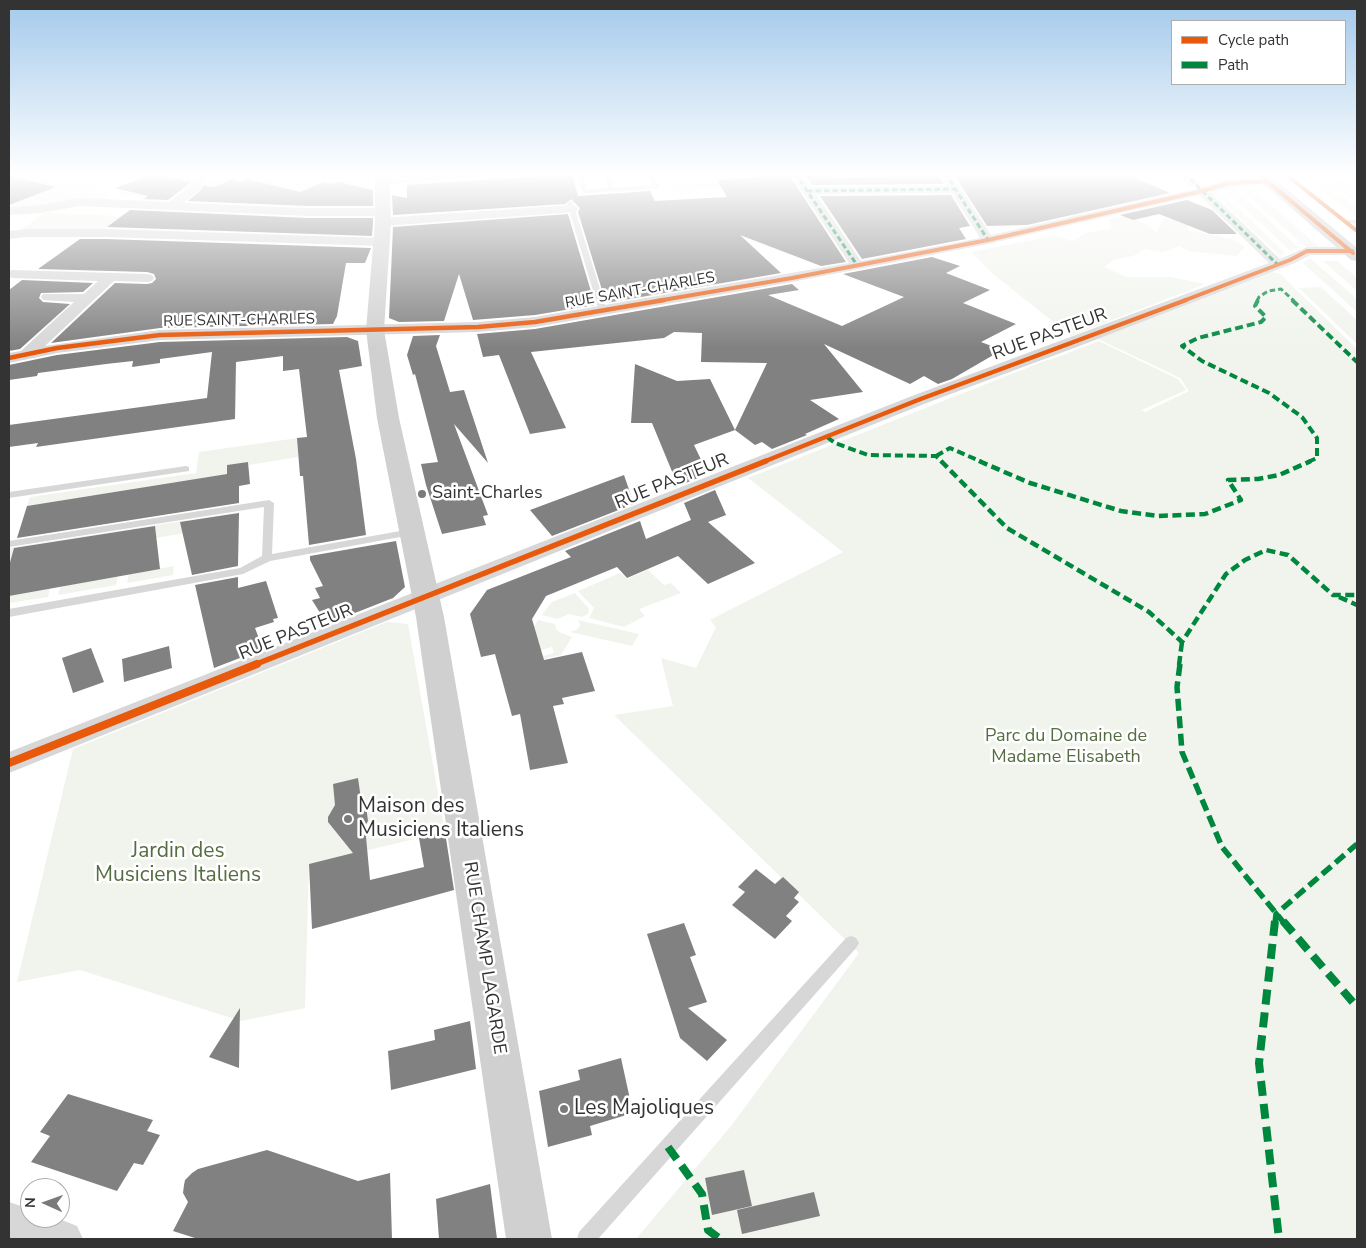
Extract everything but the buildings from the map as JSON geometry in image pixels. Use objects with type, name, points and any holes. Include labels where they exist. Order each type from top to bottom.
[{"type":"main road","name":"RUE CHAMP LAGARDE","points":[[382,231],[376,330],[388,418],[426,598],[529,1239]]},
{"type":"main road","points":[[1329,231],[1355,253]]},
{"type":"street","points":[[834,231],[857,265]]},
{"type":"street","points":[[982,231],[988,240]]},
{"type":"street","name":"RUE SAINT-CHARLES","points":[[9,358],[57,348],[160,334],[478,328],[535,322],[857,265],[988,240],[1023,231]]},
{"type":"street","points":[[1243,231],[1277,264]]},
{"type":"street","points":[[9,235],[26,232],[381,242]]},
{"type":"street","name":"RUE PASTEUR","points":[[9,763],[918,400],[1293,259],[1307,251],[1355,253]]},
{"type":"street","points":[[12,274],[146,278]]},
{"type":"street","points":[[58,275],[43,293],[88,298]]},
{"type":"street","points":[[28,354],[111,276]]},
{"type":"street","points":[[9,1220],[64,1239]]},
{"type":"lane","points":[[579,231],[603,311]]},
{"type":"lane","points":[[9,495],[186,469]]},
{"type":"lane","points":[[9,544],[269,502],[267,558]]},
{"type":"lane","points":[[9,613],[243,572],[267,558],[411,532]]},
{"type":"lane","points":[[586,1239],[851,943]]},
{"type":"green space","points":[[1096,231],[1193,231],[1232,239],[1245,247],[1236,256],[1189,251],[1179,246],[1163,252],[1144,249],[1133,256],[1113,260],[1104,267],[1127,277],[1171,277],[1205,284],[1071,336],[993,274],[971,252],[1053,236],[1074,241],[1085,233]]},
{"type":"green space","points":[[1254,231],[1262,231],[1285,253],[1280,256]]},
{"type":"green space","points":[[1269,231],[1281,231],[1299,248],[1291,251]]},
{"type":"green space","points":[[1288,231],[1301,231],[1320,248],[1307,248]]},
{"type":"green space","points":[[1310,258],[1357,299],[1357,312],[1303,263]]},
{"type":"green space","points":[[1323,261],[1337,261],[1357,278],[1357,291]]},
{"type":"green space","name":"Parc du Domaine de Madame Elisabeth","points":[[1269,272],[1279,273],[1357,349],[1357,1239],[636,1239],[731,1126],[859,953],[614,715],[673,706],[661,658],[696,668],[716,627],[710,620],[843,552],[748,478],[1099,341],[1178,379],[1186,390],[1142,410],[1145,412],[1189,391],[1180,378],[1098,339]]},
{"type":"green space","points":[[1321,287],[1357,320],[1357,344],[1299,288]]},
{"type":"green space","points":[[298,438],[298,457],[249,465],[248,462],[228,465],[227,474],[27,506],[30,497],[196,473],[199,452]]},
{"type":"green space","points":[[234,513],[232,525],[9,563],[9,548]]},
{"type":"green space","points":[[174,566],[173,575],[127,583],[129,574]]},
{"type":"green space","points":[[648,570],[664,585],[671,583],[681,593],[639,609],[645,616],[624,627],[589,618],[594,608],[578,591],[620,573],[627,579]]},
{"type":"green space","points":[[118,576],[116,585],[58,595],[60,587]]},
{"type":"green space","points":[[50,588],[48,597],[9,603],[9,596]]},
{"type":"green space","points":[[575,593],[589,609],[588,614],[582,617],[569,614],[557,619],[542,615],[552,602]]},
{"type":"green space","points":[[538,620],[555,624],[559,632],[572,637],[561,655],[543,659],[543,656],[554,653],[552,647],[541,650],[529,635]]},
{"type":"green space","points":[[578,620],[639,634],[632,646],[570,632],[578,629],[580,625]]},
{"type":"green space","name":"Jardin des Musiciens Italiens","points":[[387,622],[408,624],[445,832],[309,864],[305,1008],[241,1021],[80,970],[17,982],[73,749]]},
{"type":"marked path","points":[[834,231],[857,265]]},
{"type":"marked path","points":[[982,231],[988,240]]},
{"type":"marked path","points":[[1244,231],[1277,264]]},
{"type":"marked path","points":[[936,456],[950,448],[1030,483],[1121,511],[1158,516],[1205,514],[1241,500],[1228,480],[1258,479],[1279,475],[1317,458],[1317,438],[1302,417],[1269,393],[1202,361],[1182,346],[1198,338],[1261,322],[1266,317],[1255,306],[1259,297],[1268,291],[1281,289],[1357,362]]},
{"type":"marked path","points":[[827,437],[835,443],[868,455],[936,456],[1007,528],[1149,612],[1182,642],[1226,574],[1245,560],[1266,550],[1288,555],[1333,595],[1357,595]]},
{"type":"marked path","points":[[1339,597],[1357,605]]},
{"type":"marked path","points":[[1182,642],[1177,687],[1182,752],[1222,847],[1276,914],[1357,1007]]},
{"type":"marked path","points":[[1279,1239],[1259,1063],[1276,914],[1357,844]]},
{"type":"marked path","points":[[668,1147],[702,1194],[708,1230],[720,1239]]},
{"type":"cycle path","points":[[9,358],[57,348],[160,335],[478,327],[535,322],[792,278],[1026,231]]},
{"type":"cycle path","points":[[1327,231],[1353,253]]},
{"type":"cycle path","points":[[9,763],[918,400],[1076,342],[1290,260],[1307,251],[1352,251]]},
{"type":"place","name":"Saint-Charles","points":[[422,494]]},
{"type":"place","name":"Maison des Musiciens Italiens","points":[[348,819]]},
{"type":"place","name":"Les Majoliques","points":[[564,1109]]}]
